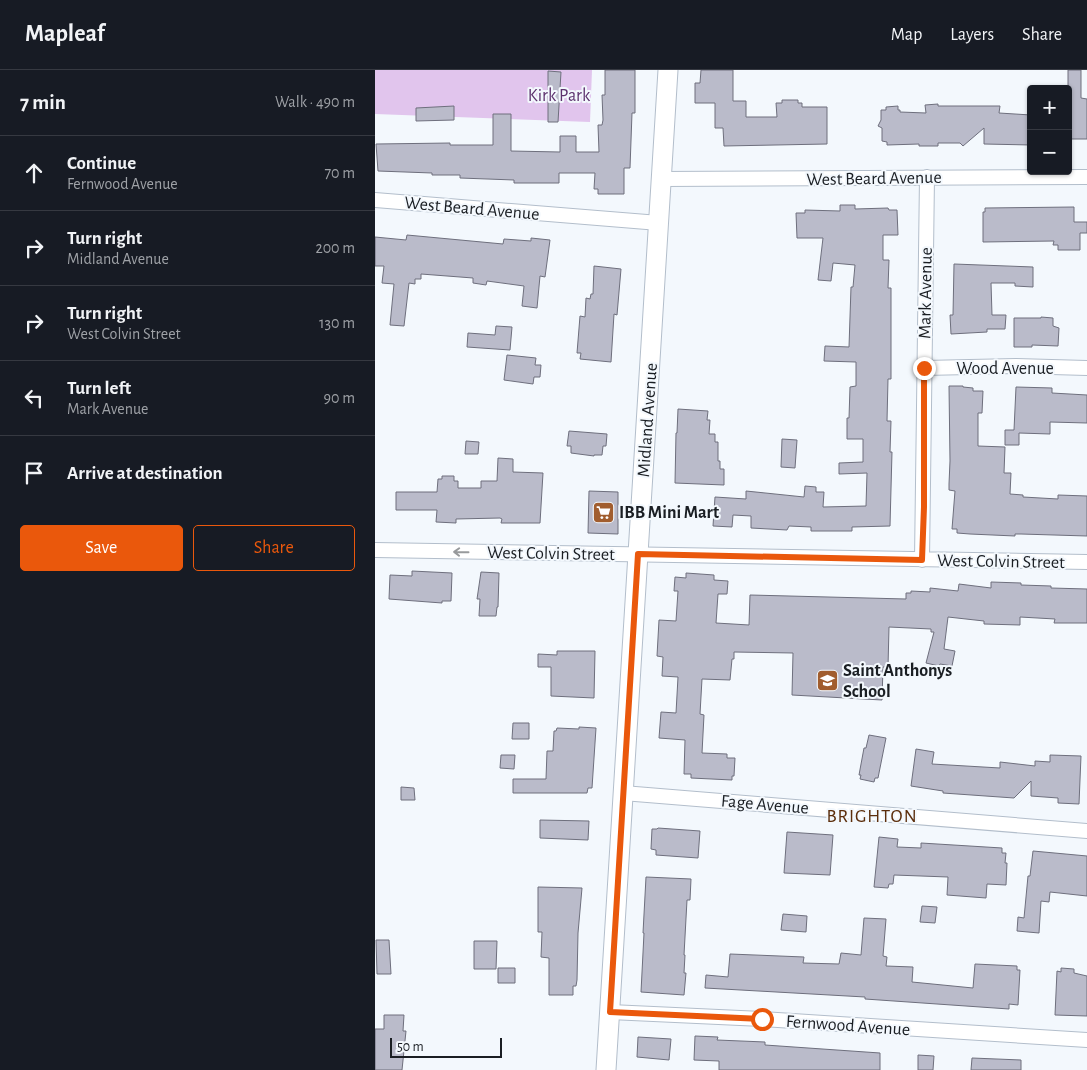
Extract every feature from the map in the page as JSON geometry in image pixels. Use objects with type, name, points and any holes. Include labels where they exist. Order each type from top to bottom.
[{"type":"street","name":"Midland Avenue","points":[[606,1070],[668,70]]},
{"type":"street","name":"Mark Avenue","points":[[922,560],[927,177]]},
{"type":"street","name":"West Beard Avenue","points":[[661,180],[1087,177]]},
{"type":"street","name":"West Beard Avenue","points":[[375,200],[659,223]]},
{"type":"street","name":"Wood Avenue","points":[[924,368],[1016,366],[1087,368]]},
{"type":"street","name":"West Colvin Street","points":[[375,550],[1087,562]]},
{"type":"street","name":"Fage Avenue","points":[[623,793],[1087,832]]},
{"type":"street","name":"Fernwood Avenue","points":[[610,1012],[762,1019],[1087,1040]]},
{"type":"green space","name":"Kirk Park","points":[[375,70],[592,70],[590,122],[375,114]]},
{"type":"building","points":[[605,70],[635,70],[635,113],[632,113],[630,168],[624,168],[624,194],[598,194],[598,189],[594,189],[595,173],[559,173],[559,183],[514,183],[514,180],[460,178],[460,175],[378,171],[376,144],[450,143],[450,145],[493,145],[493,114],[511,114],[511,151],[560,152],[560,136],[576,136],[576,152],[599,152],[598,125],[602,125],[603,120],[602,95],[605,95]]},
{"type":"building","points":[[701,70],[733,70],[733,101],[746,101],[746,117],[777,117],[776,103],[782,103],[782,100],[798,100],[798,103],[802,103],[802,107],[827,107],[827,144],[724,146],[723,128],[715,128],[715,103],[695,103],[695,83],[700,83]]},
{"type":"building","points":[[1068,70],[1081,70],[1081,98],[1087,99],[1087,139],[1072,139],[1072,85],[1068,85]]},
{"type":"building","points":[[548,71],[561,72],[558,122],[548,122]]},
{"type":"building","points":[[925,105],[1000,106],[999,113],[1027,115],[1027,145],[984,144],[984,128],[963,146],[960,143],[938,143],[938,146],[919,146],[919,144],[887,145],[887,142],[882,141],[882,128],[878,126],[881,120],[881,110],[886,110],[886,107],[898,106],[900,112],[926,113]]},
{"type":"building","points":[[454,106],[454,120],[416,121],[416,108]]},
{"type":"building","points":[[840,205],[855,205],[855,209],[888,208],[889,210],[897,210],[898,235],[883,235],[883,260],[889,260],[888,288],[891,288],[891,379],[888,379],[887,421],[891,421],[890,452],[892,452],[890,526],[852,527],[852,531],[811,531],[811,527],[789,526],[787,530],[751,528],[751,516],[733,515],[732,527],[713,526],[715,497],[746,499],[746,491],[804,497],[805,486],[816,487],[816,492],[824,492],[823,507],[866,506],[867,473],[839,474],[839,463],[863,462],[863,439],[847,439],[850,387],[856,386],[856,362],[824,361],[825,346],[849,347],[851,287],[853,287],[855,265],[833,263],[831,281],[818,280],[823,238],[797,238],[796,213],[805,213],[805,210],[840,211]]},
{"type":"building","points":[[1074,207],[1074,222],[1087,222],[1087,233],[1080,233],[1080,250],[1058,250],[1058,245],[1053,245],[1054,241],[983,242],[983,212],[985,212],[985,208]]},
{"type":"building","points":[[407,235],[503,244],[504,239],[531,241],[531,238],[550,240],[545,277],[540,276],[537,308],[522,306],[524,286],[487,281],[486,285],[473,283],[473,278],[421,274],[421,279],[415,279],[415,284],[409,283],[404,326],[390,325],[394,284],[382,283],[384,266],[375,266],[375,237],[406,240]]},
{"type":"building","points":[[954,264],[1033,267],[1033,287],[1015,286],[1015,283],[991,283],[992,315],[1006,315],[1005,329],[987,329],[987,332],[951,334],[950,315],[953,315]]},
{"type":"building","points":[[594,266],[621,269],[617,315],[614,314],[611,362],[580,359],[581,353],[577,353],[580,316],[585,317],[586,298],[590,299],[591,294],[593,294]]},
{"type":"building","points":[[1014,318],[1053,318],[1053,326],[1059,328],[1058,346],[1032,345],[1032,347],[1014,347]]},
{"type":"building","points":[[496,326],[512,327],[510,350],[467,347],[468,333],[495,335]]},
{"type":"building","points":[[507,355],[536,358],[535,365],[541,365],[540,377],[534,377],[533,384],[504,380]]},
{"type":"building","points":[[949,386],[963,386],[973,388],[973,391],[983,391],[982,413],[978,413],[978,446],[1005,447],[1004,473],[1011,473],[1010,494],[1023,495],[1023,497],[1058,499],[1058,495],[1087,496],[1087,536],[970,534],[957,533],[957,529],[952,529],[955,491],[949,490]]},
{"type":"building","points":[[1016,387],[1052,388],[1052,393],[1087,395],[1087,423],[1050,422],[1050,434],[1019,433],[1019,445],[1005,445],[1005,430],[1014,430]]},
{"type":"building","points":[[678,409],[708,411],[707,420],[710,420],[709,434],[715,434],[715,442],[718,442],[718,461],[720,461],[720,469],[724,469],[724,485],[675,483]]},
{"type":"building","points":[[569,431],[607,434],[606,446],[603,446],[602,455],[594,456],[571,453],[571,446],[567,446]]},
{"type":"building","points":[[782,439],[797,440],[795,468],[781,467]]},
{"type":"building","points":[[466,441],[479,442],[478,454],[465,454]]},
{"type":"building","points":[[498,458],[513,459],[513,472],[543,473],[540,523],[501,523],[502,519],[500,518],[456,519],[456,523],[436,522],[437,510],[396,510],[396,492],[437,492],[438,479],[442,479],[442,476],[454,476],[454,481],[458,481],[458,488],[481,488],[481,481],[497,481]]},
{"type":"building","name":"IBB Mini Mart","points":[[589,491],[618,492],[618,534],[588,533]]},
{"type":"building","points":[[412,571],[452,573],[451,601],[442,601],[442,603],[389,599],[390,575],[412,576]]},
{"type":"building","points":[[481,572],[499,573],[496,616],[479,616],[480,599],[477,599]]},
{"type":"building","points":[[686,573],[714,575],[714,580],[728,581],[727,594],[718,594],[716,623],[749,625],[750,595],[906,599],[906,593],[911,593],[911,591],[930,592],[930,588],[958,591],[959,584],[991,588],[991,582],[1051,586],[1051,588],[1087,589],[1087,623],[1054,623],[1055,619],[1020,617],[1020,625],[984,624],[984,621],[948,617],[944,649],[955,651],[952,666],[926,663],[934,632],[931,632],[931,629],[889,627],[888,667],[883,667],[882,700],[792,695],[793,653],[734,652],[730,680],[702,679],[700,714],[704,715],[702,753],[727,754],[727,758],[735,758],[734,776],[732,776],[732,780],[691,778],[691,774],[684,774],[685,740],[659,738],[661,712],[676,713],[678,677],[662,676],[663,657],[657,656],[659,620],[676,621],[678,591],[674,591],[675,577],[686,578]]},
{"type":"building","points":[[557,651],[595,651],[594,698],[551,696],[551,667],[538,667],[538,654],[557,655]]},
{"type":"building","points":[[513,723],[529,723],[529,739],[512,739]]},
{"type":"building","points":[[579,727],[596,728],[592,788],[588,788],[587,793],[513,793],[513,779],[546,779],[547,751],[553,751],[554,731],[557,728],[579,729]]},
{"type":"building","points":[[869,735],[886,738],[878,778],[875,778],[874,782],[860,779],[861,775],[859,775],[864,748],[866,748]]},
{"type":"building","points":[[916,749],[934,752],[932,764],[1000,768],[1000,762],[1035,766],[1035,761],[1050,762],[1050,755],[1081,756],[1079,804],[1058,803],[1058,798],[1031,796],[1031,781],[1014,798],[943,793],[943,791],[911,786]]},
{"type":"building","points":[[501,755],[515,755],[514,769],[500,768]]},
{"type":"building","points":[[401,787],[414,788],[415,800],[401,800]]},
{"type":"building","points":[[540,820],[589,821],[588,840],[540,838]]},
{"type":"building","points":[[652,829],[700,831],[698,858],[656,855],[656,850],[651,849]]},
{"type":"building","points":[[787,832],[833,835],[830,875],[784,873]]},
{"type":"building","points":[[879,837],[898,839],[897,847],[921,848],[921,843],[1002,848],[1002,853],[1006,853],[1006,885],[987,884],[986,898],[947,895],[948,877],[894,875],[893,884],[889,884],[888,888],[874,887]]},
{"type":"building","points":[[1033,851],[1087,856],[1087,896],[1050,892],[1049,902],[1041,901],[1039,933],[1017,931],[1018,917],[1024,918],[1028,876],[1030,876]]},
{"type":"building","points":[[646,877],[691,879],[690,900],[687,900],[684,995],[641,992]]},
{"type":"building","points":[[538,887],[582,888],[578,933],[577,980],[576,986],[573,986],[573,995],[549,995],[549,958],[541,957],[542,932],[538,932]]},
{"type":"building","points":[[922,906],[937,907],[935,923],[920,922]]},
{"type":"building","points":[[783,914],[807,916],[806,932],[781,930]]},
{"type":"building","points":[[864,918],[886,919],[883,956],[887,957],[886,966],[913,967],[912,982],[973,988],[975,964],[1017,966],[1017,970],[1020,970],[1018,1005],[1009,1004],[1009,1009],[865,999],[865,997],[705,988],[706,975],[728,977],[730,954],[804,957],[803,963],[839,964],[841,953],[861,955]]},
{"type":"building","points":[[376,940],[389,940],[391,974],[377,974]]},
{"type":"building","points":[[474,941],[497,941],[496,969],[474,969]]},
{"type":"building","points":[[498,968],[515,968],[515,983],[498,983]]},
{"type":"building","points":[[1061,968],[1074,969],[1074,973],[1087,976],[1087,1016],[1055,1015],[1057,971],[1061,972]]},
{"type":"building","points":[[384,1015],[404,1015],[403,1031],[406,1031],[402,1070],[375,1070],[375,1029],[384,1029]]},
{"type":"building","points":[[695,1036],[718,1037],[717,1040],[765,1042],[765,1045],[880,1053],[880,1070],[719,1070],[719,1061],[694,1060]]},
{"type":"building","points":[[638,1037],[671,1039],[669,1060],[637,1057]]},
{"type":"building","points":[[918,1055],[934,1056],[933,1070],[918,1070]]},
{"type":"building","points":[[972,1058],[1021,1060],[1021,1070],[971,1070]]},
{"type":"place","name":"IBB Mini Mart","points":[[603,512]]},
{"type":"place","name":"Saint Anthonys School","points":[[827,680]]},
{"type":"district","name":"BRIGHTON","points":[[872,815]]},
{"type":"route","points":[[762,1019],[610,1012],[638,554],[922,560],[924,368]]}]
